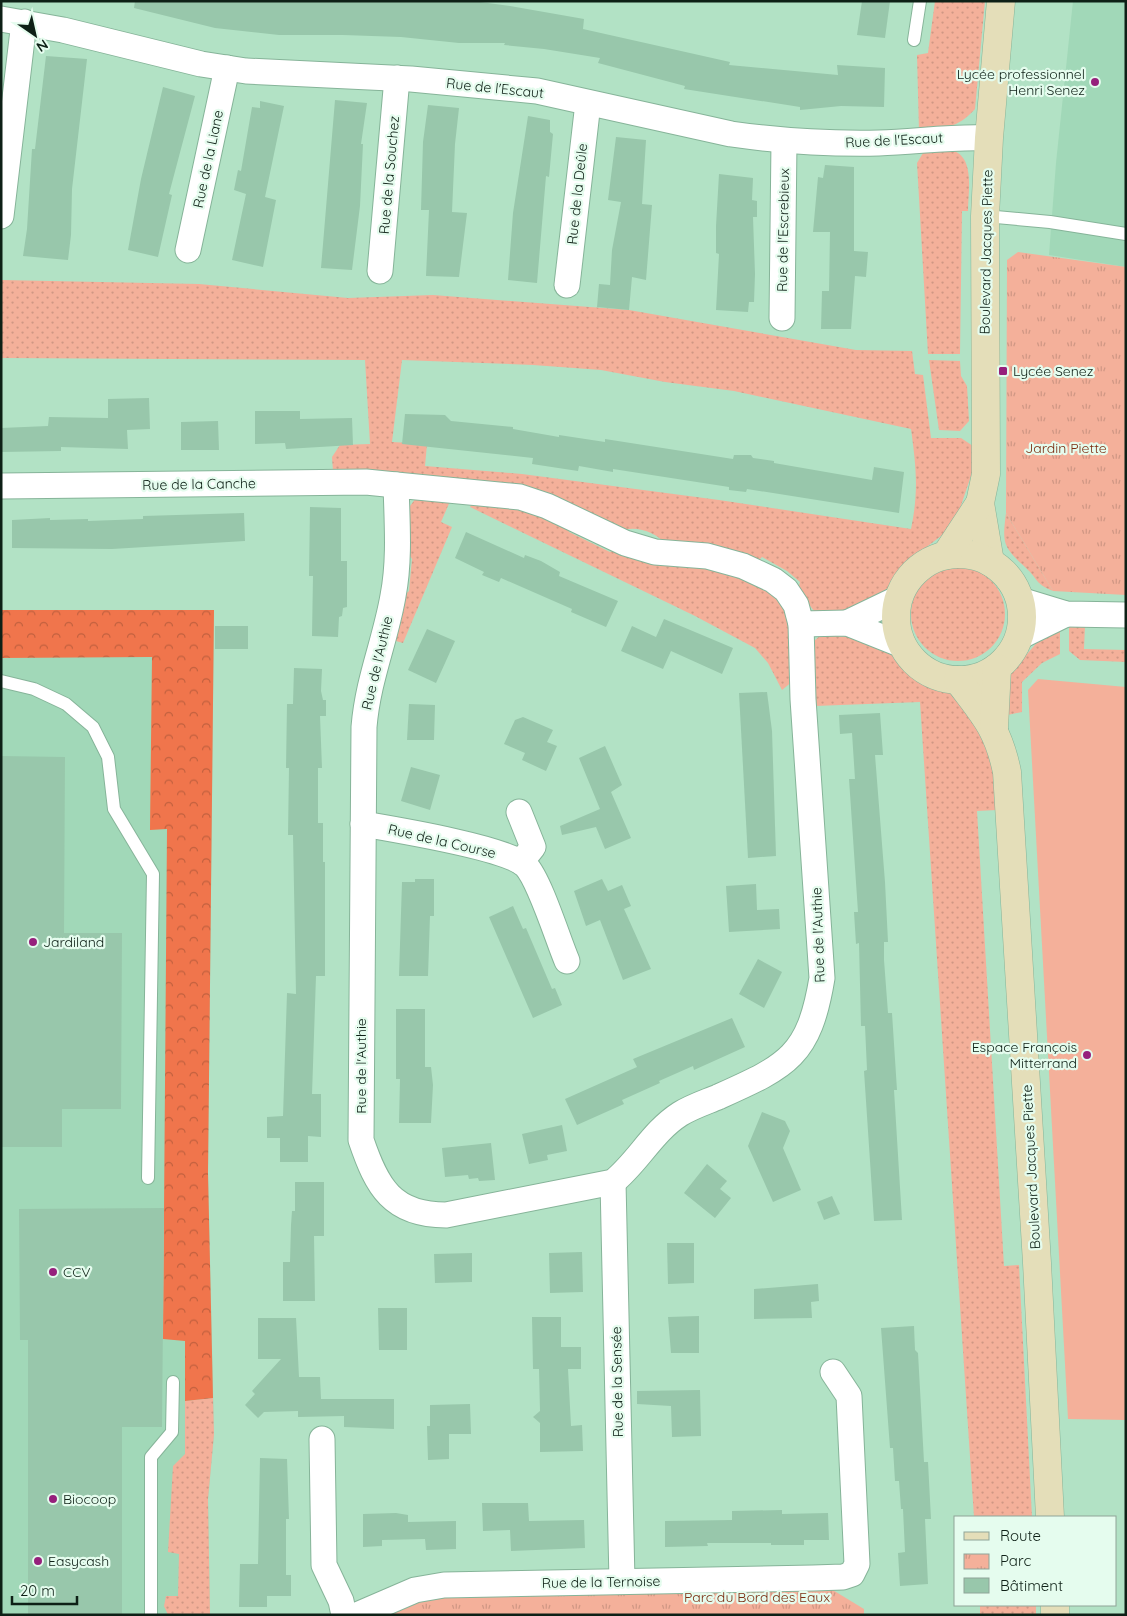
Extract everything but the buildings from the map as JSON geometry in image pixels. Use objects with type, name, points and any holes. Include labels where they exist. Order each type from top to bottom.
[{"type":"main road","name":"Boulevard Jacques Piette","points":[[990,562],[980,503],[986,474],[985,216],[989,138],[1001,1]]},
{"type":"main road","name":"Boulevard Jacques Piette","points":[[946,555],[980,503]]},
{"type":"main road","points":[[961,554],[976,556],[990,562],[1004,572],[1014,585],[1020,600],[1022,614],[1019,637],[1009,656],[997,668],[972,679],[958,680],[936,676],[918,665],[902,645],[897,631],[896,611],[899,598],[911,575],[927,562],[946,555],[961,554]]},
{"type":"main road","name":"Boulevard Jacques Piette","points":[[994,728],[997,668]]},
{"type":"main road","name":"Boulevard Jacques Piette","points":[[958,680],[994,728],[1002,747],[1007,772],[1050,1516]]},
{"type":"street","name":"Rue de l'Escaut","points":[[12,21],[201,64],[285,75],[397,78],[527,90],[731,134],[784,141],[880,143],[944,138],[989,138]]},
{"type":"street","points":[[1,216],[12,21]]},
{"type":"street","name":"Rue de la Liane","points":[[188,250],[227,68]]},
{"type":"street","name":"Rue de la Souchez","points":[[380,271],[397,78]]},
{"type":"street","name":"Rue de la Deûle","points":[[567,285],[588,103]]},
{"type":"street","name":"Rue de l'Escrebieux","points":[[782,318],[784,141]]},
{"type":"street","name":"Rue de la Canche","points":[[1,486],[366,482],[396,485]]},
{"type":"street","name":"Rue de l'Authie","points":[[396,485],[520,497],[547,506],[625,543],[655,552],[707,556],[743,566],[773,580],[786,590],[796,605],[801,624],[803,698],[822,978],[817,1007],[805,1038],[792,1056],[768,1074],[681,1113],[660,1129],[628,1170],[613,1182],[446,1215],[424,1215],[400,1204],[382,1187],[371,1169],[361,1140],[363,824],[366,704],[372,672],[393,597],[398,556],[396,485]]},
{"type":"street","points":[[847,623],[899,598]]},
{"type":"street","points":[[1020,600],[1066,614],[1126,616]]},
{"type":"street","points":[[1019,637],[1066,614]]},
{"type":"street","points":[[801,624],[847,623],[902,645]]},
{"type":"street","points":[[519,812],[533,847],[521,862],[532,875],[567,961]]},
{"type":"street","name":"Rue de la Course","points":[[363,824],[405,830],[494,852],[521,862]]},
{"type":"street","name":"Rue de la Sensée","points":[[613,1182],[622,1581]]},
{"type":"street","name":"Rue de la Ternoise","points":[[357,1615],[416,1590],[444,1585],[813,1578],[843,1577],[852,1574],[857,1564],[849,1396],[833,1372]]},
{"type":"street","points":[[322,1439],[324,1565],[341,1601],[344,1615]]},
{"type":"lane","points":[[914,40],[920,1]]},
{"type":"lane","points":[[985,216],[1050,222],[1126,234]]},
{"type":"lane","points":[[1,681],[34,689],[66,704],[93,727],[108,757],[114,809],[153,874],[148,1178]]},
{"type":"lane","points":[[151,1615],[151,1456],[172,1432],[173,1382]]},
{"type":"shaded area","name":"Lycée professionnel Henri Senez","points":[[1073,1],[1126,1],[1126,267],[1049,255],[1056,163]]},
{"type":"shaded area","points":[[1,610],[214,610],[208,1173],[214,1434],[208,1499],[210,1615],[1,1615]]},
{"type":"green space","points":[[935,1],[985,1],[975,109],[956,124],[943,128],[919,131],[917,55],[928,53]]},
{"type":"green space","points":[[954,151],[961,155],[965,161],[969,177],[968,211],[962,211],[960,354],[928,354],[917,163],[923,153]]},
{"type":"green space","name":"Jardin Piette","points":[[1018,252],[1126,267],[1126,595],[1053,591],[1006,513],[1007,260]]},
{"type":"green space","points":[[1,280],[199,284],[348,298],[433,295],[629,310],[856,350],[912,351],[915,374],[923,375],[931,438],[961,438],[973,446],[972,473],[954,526],[911,559],[898,572],[885,593],[856,609],[836,612],[814,611],[798,590],[800,582],[787,571],[762,557],[757,562],[666,545],[651,533],[639,529],[621,531],[563,503],[333,471],[332,457],[340,445],[370,444],[365,360],[1,358]],"holes":[[[402,360],[533,365],[601,370],[665,382],[734,391],[911,429],[916,479],[914,515],[911,529],[719,500],[522,474],[425,466],[427,444],[392,442]]]},
{"type":"green space","points":[[929,360],[960,361],[961,376],[967,386],[969,421],[960,431],[939,430]]},
{"type":"green space","points":[[416,498],[451,499],[441,522],[452,527],[403,643],[389,639],[401,598],[409,591],[412,559],[405,548],[407,510]]},
{"type":"green space","points":[[475,500],[509,503],[567,525],[569,532],[610,552],[617,548],[743,574],[782,601],[791,627],[793,681],[782,690],[768,663],[755,648],[695,616],[470,507]]},
{"type":"green space","points":[[1006,513],[1053,591],[1040,583],[1009,550],[1004,532]]},
{"type":"green space","points":[[958,567],[976,570],[991,581],[1002,596],[1005,614],[1002,632],[991,647],[976,658],[958,661],[940,658],[925,647],[914,632],[911,614],[914,596],[925,581],[940,570]]},
{"type":"green space","points":[[1,610],[214,610],[208,1173],[213,1398],[185,1401],[185,1341],[163,1339],[167,829],[150,830],[152,657],[1,658]]},
{"type":"green space","points":[[1069,626],[1085,626],[1084,649],[1126,650],[1126,662],[1080,660],[1069,651]]},
{"type":"green space","points":[[1060,627],[1060,654],[1042,663],[1022,682],[1022,712],[1003,716],[1008,676],[1040,639]]},
{"type":"green space","points":[[821,635],[865,638],[893,651],[912,673],[922,680],[953,692],[978,717],[996,773],[997,810],[977,811],[1004,1266],[1019,1265],[1032,1516],[974,1516],[920,702],[815,706],[814,641]]},
{"type":"green space","name":"Espace François Mitterrand","points":[[1038,679],[1126,687],[1126,1420],[1068,1419],[1028,690]]},
{"type":"green space","points":[[213,1398],[214,1434],[208,1499],[210,1615],[168,1615],[164,1606],[166,1596],[178,1596],[179,1554],[168,1552],[173,1466],[185,1454],[185,1401]]},
{"type":"green space","name":"Parc du Bord des Eaux","points":[[813,1578],[864,1609],[864,1615],[357,1615],[391,1598]]},
{"type":"green space","points":[[980,1606],[1036,1606],[1036,1615],[980,1615]]},
{"type":"place","name":"Lycée professionnel Henri Senez","points":[[1095,82]]},
{"type":"place","name":"Lycée Senez","points":[[1003,371]]},
{"type":"place","name":"Jardiland","points":[[33,942]]},
{"type":"place","name":"Espace François Mitterrand","points":[[1087,1055]]},
{"type":"place","name":"CCV","points":[[53,1272]]},
{"type":"place","name":"Biocoop","points":[[53,1499]]},
{"type":"place","name":"Easycash","points":[[38,1561]]}]
